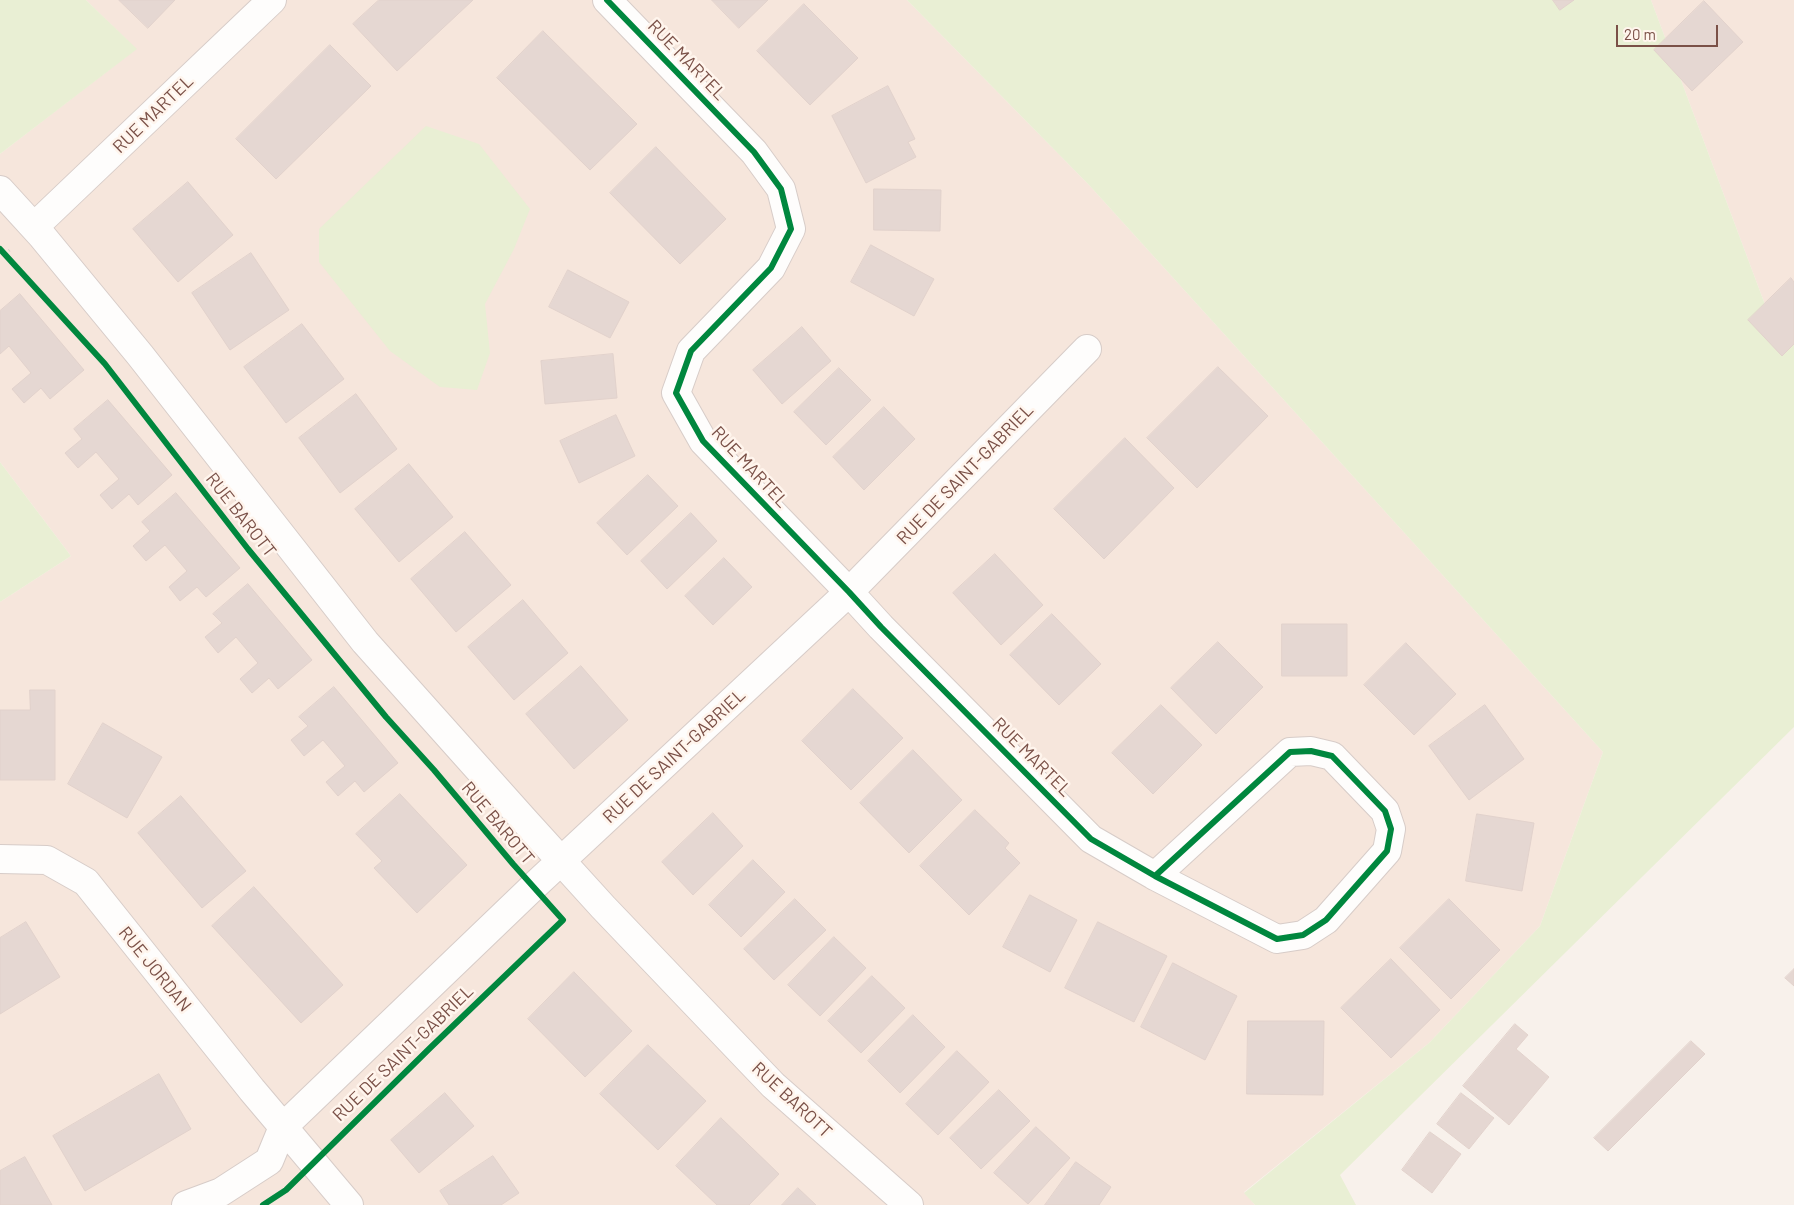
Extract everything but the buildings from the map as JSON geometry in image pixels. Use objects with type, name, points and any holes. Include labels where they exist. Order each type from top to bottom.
[{"type":"street","name":"RUE MARTEL","points":[[34,227],[272,0]]},
{"type":"street","name":"RUE MARTEL","points":[[607,0],[754,152],[781,189],[791,229],[771,268],[691,351],[676,393],[703,441],[881,627],[1092,839],[1155,876],[1277,939],[1304,935],[1326,920],[1387,851],[1390,829],[1385,811],[1332,756],[1311,751],[1290,752],[1155,876]]},
{"type":"street","name":"RUE BAROTT","points":[[0,190],[34,227],[140,355],[366,642],[561,861],[773,1085],[909,1205]]},
{"type":"street","name":"RUE DE SAINT-GABRIEL","points":[[186,1205],[221,1192],[268,1160],[283,1128],[561,861],[849,592],[1087,349]]},
{"type":"street","name":"RUE JORDAN","points":[[0,859],[46,860],[86,882],[283,1128],[350,1205]]},
{"type":"path","points":[[0,249],[12,262]]},
{"type":"shaded area","points":[[86,0],[907,0],[1089,185],[1603,752],[1540,926],[1429,1043],[1244,1192],[1255,1205],[0,1205],[0,602],[71,556],[0,462],[0,154],[136,49]]},
{"type":"shaded area","points":[[1651,0],[1794,0],[1794,293],[1767,310]]},
{"type":"green space","points":[[0,0],[86,0],[137,49],[0,154]]},
{"type":"green space","points":[[907,0],[1651,0],[1767,310],[1794,293],[1794,727],[1340,1175],[1356,1205],[1255,1205],[1244,1193],[1429,1043],[1540,926],[1603,752],[1089,185]]},
{"type":"green space","points":[[426,126],[479,144],[530,209],[514,249],[485,304],[490,353],[477,390],[440,387],[390,351],[319,262],[319,229]]},
{"type":"green space","points":[[0,462],[71,556],[0,602]]},
{"type":"cycle path","points":[[607,0],[754,152],[781,189],[791,229],[771,268],[691,351],[676,393],[703,441],[881,627],[1091,839],[1155,876],[1277,939],[1303,935],[1326,920],[1387,851],[1391,829],[1385,811],[1332,756],[1311,751],[1290,752],[1155,876]]},
{"type":"cycle path","points":[[0,249],[105,364],[248,549],[386,717],[563,920],[286,1190],[263,1205]]}]
